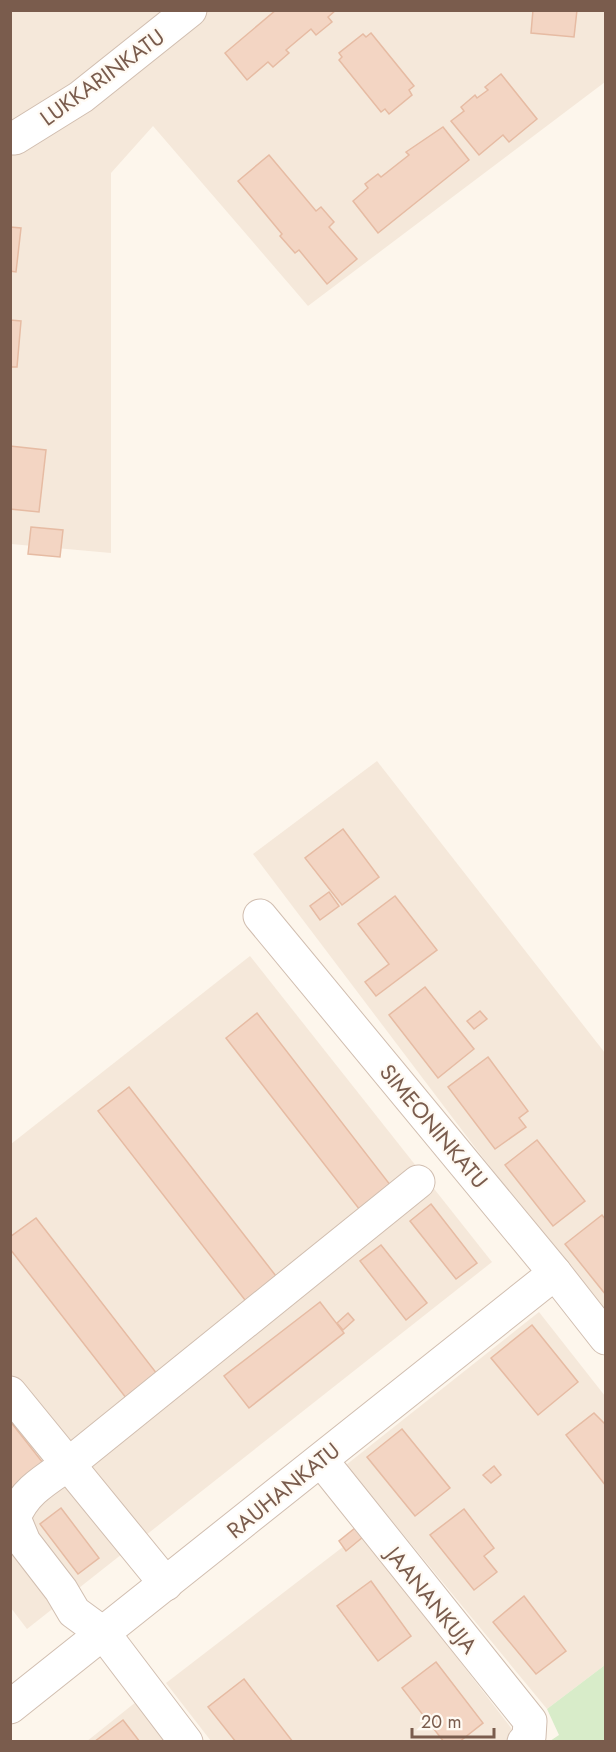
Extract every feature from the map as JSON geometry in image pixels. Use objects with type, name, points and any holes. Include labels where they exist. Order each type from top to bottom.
[{"type":"street","name":"LUKKARINKATU","points":[[10,138],[15,138],[81,97],[190,10]]},
{"type":"street","name":"SIMEONINKATU","points":[[261,916],[606,1338]]},
{"type":"street","points":[[186,1742],[104,1634],[74,1612],[61,1590],[24,1542],[14,1518],[28,1492],[70,1463],[418,1182]]},
{"type":"street","name":"RAUHANKATU","points":[[10,1707],[555,1273]]},
{"type":"street","points":[[10,1393],[70,1463],[166,1584]]},
{"type":"street","name":"JAANANKUJA","points":[[321,1460],[530,1722],[529,1737],[524,1742]]},
{"type":"shaded area","points":[[10,11],[605,11],[605,82],[308,306],[153,126],[111,173],[111,553],[11,544]]},
{"type":"shaded area","points":[[377,761],[605,1053],[605,1314],[477,1150],[253,854]]},
{"type":"shaded area","points":[[250,956],[492,1262],[27,1629],[11,1608],[11,1144]]},
{"type":"shaded area","points":[[539,1312],[605,1396],[605,1665],[547,1709],[346,1465]]},
{"type":"shaded area","points":[[361,1533],[515,1733],[504,1742],[211,1741],[166,1683]]},
{"type":"shaded area","points":[[136,1702],[167,1742],[86,1742]]},
{"type":"green space","points":[[605,1665],[605,1741],[550,1741],[559,1735],[547,1709]]},
{"type":"building","points":[[276,10],[336,10],[328,17],[332,22],[316,35],[311,29],[286,50],[289,53],[273,67],[268,62],[247,80],[225,53]]},
{"type":"building","points":[[533,10],[577,10],[574,37],[531,33]]},
{"type":"building","points":[[371,33],[414,86],[409,90],[412,95],[389,114],[385,109],[381,112],[339,60],[342,57],[339,53],[363,34],[366,37]]},
{"type":"building","points":[[501,74],[537,119],[509,142],[503,135],[479,155],[451,121],[464,111],[461,107],[475,95],[477,98],[488,90],[485,87]]},
{"type":"building","points":[[443,127],[469,160],[378,233],[353,201],[368,188],[365,184],[378,174],[381,177],[409,155],[406,152]]},
{"type":"building","points":[[269,155],[316,211],[321,207],[334,222],[329,227],[357,259],[327,284],[299,250],[295,253],[280,236],[282,234],[238,181]]},
{"type":"building","points":[[10,227],[21,228],[16,272],[10,271]]},
{"type":"building","points":[[10,320],[21,321],[17,367],[10,367]]},
{"type":"building","points":[[10,446],[46,450],[39,512],[10,509]]},
{"type":"building","points":[[31,527],[63,530],[60,557],[28,554]]},
{"type":"building","points":[[343,829],[379,877],[342,905],[305,858]]},
{"type":"building","points":[[329,892],[339,906],[320,920],[310,906]]},
{"type":"building","points":[[395,896],[437,950],[376,996],[365,982],[389,964],[358,924]]},
{"type":"building","points":[[425,987],[474,1049],[438,1078],[389,1015]]},
{"type":"building","points":[[480,1011],[487,1019],[474,1029],[467,1021]]},
{"type":"building","points":[[257,1013],[398,1195],[367,1219],[226,1038]]},
{"type":"building","points":[[488,1057],[528,1111],[519,1118],[526,1127],[495,1149],[448,1087]]},
{"type":"building","points":[[129,1087],[283,1285],[252,1309],[98,1111]]},
{"type":"building","points":[[537,1140],[585,1201],[553,1226],[505,1165]]},
{"type":"building","points":[[431,1204],[477,1263],[456,1279],[410,1221]]},
{"type":"building","points":[[602,1215],[606,1220],[606,1295],[565,1244]]},
{"type":"building","points":[[36,1218],[161,1379],[130,1403],[10,1249],[10,1237]]},
{"type":"building","points":[[381,1245],[427,1303],[406,1320],[360,1261]]},
{"type":"building","points":[[320,1302],[344,1333],[249,1408],[224,1376]]},
{"type":"building","points":[[348,1313],[354,1320],[343,1330],[337,1323]]},
{"type":"building","points":[[532,1325],[578,1382],[538,1415],[491,1358]]},
{"type":"building","points":[[594,1413],[606,1425],[606,1486],[566,1435]]},
{"type":"building","points":[[10,1421],[47,1468],[15,1493],[10,1487]]},
{"type":"building","points":[[402,1429],[450,1488],[415,1516],[367,1457]]},
{"type":"building","points":[[494,1466],[501,1475],[491,1483],[483,1475]]},
{"type":"building","points":[[61,1508],[99,1558],[78,1574],[40,1524]]},
{"type":"building","points":[[464,1509],[494,1548],[484,1556],[497,1572],[474,1590],[430,1535]]},
{"type":"building","points":[[355,1528],[363,1537],[346,1551],[339,1541]]},
{"type":"building","points":[[371,1581],[411,1636],[378,1661],[337,1606]]},
{"type":"building","points":[[524,1596],[566,1651],[536,1674],[493,1622]]},
{"type":"building","points":[[436,1662],[483,1723],[459,1742],[444,1742],[402,1688]]},
{"type":"building","points":[[244,1679],[293,1742],[236,1742],[208,1707]]},
{"type":"building","points":[[123,1720],[140,1742],[94,1742]]}]
